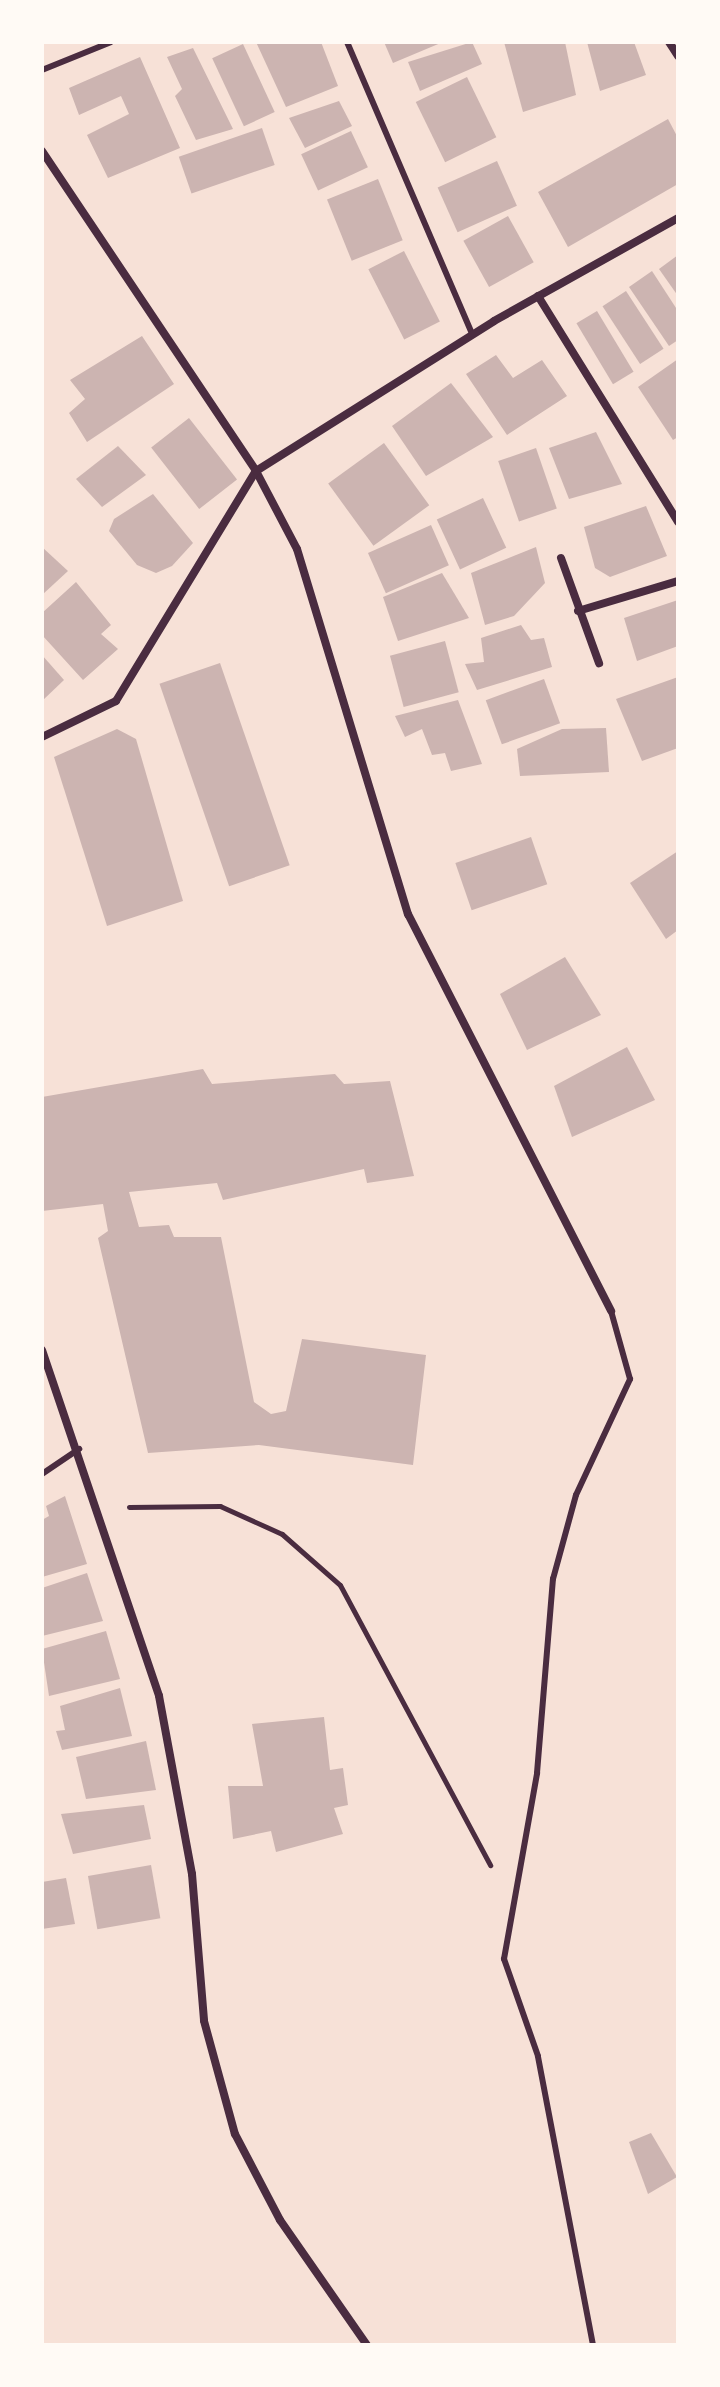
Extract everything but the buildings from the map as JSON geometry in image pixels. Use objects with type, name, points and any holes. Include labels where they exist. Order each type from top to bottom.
[{"type":"street","points":[[669,42],[678,56]]},
{"type":"street","points":[[42,151],[256,471],[297,549],[408,914],[611,1311]]},
{"type":"street","points":[[42,737],[116,701],[256,471],[472,334],[678,218]]},
{"type":"street","points":[[538,296],[678,522]]},
{"type":"street","points":[[561,558],[599,663]]},
{"type":"street","points":[[578,611],[678,581]]},
{"type":"street","points":[[42,1350],[79,1449],[159,1696],[192,1874],[204,2021],[235,2134],[280,2220],[367,2345]]},
{"type":"lane","points":[[42,70],[111,42]]},
{"type":"lane","points":[[347,42],[472,334]]},
{"type":"lane","points":[[593,2345],[538,2056],[504,1959],[537,1773],[553,1579],[576,1495],[630,1379],[611,1311]]},
{"type":"lane","points":[[42,1474],[79,1449]]},
{"type":"path","points":[[98,1508],[220,1506],[282,1534],[340,1585],[513,1908]]}]
